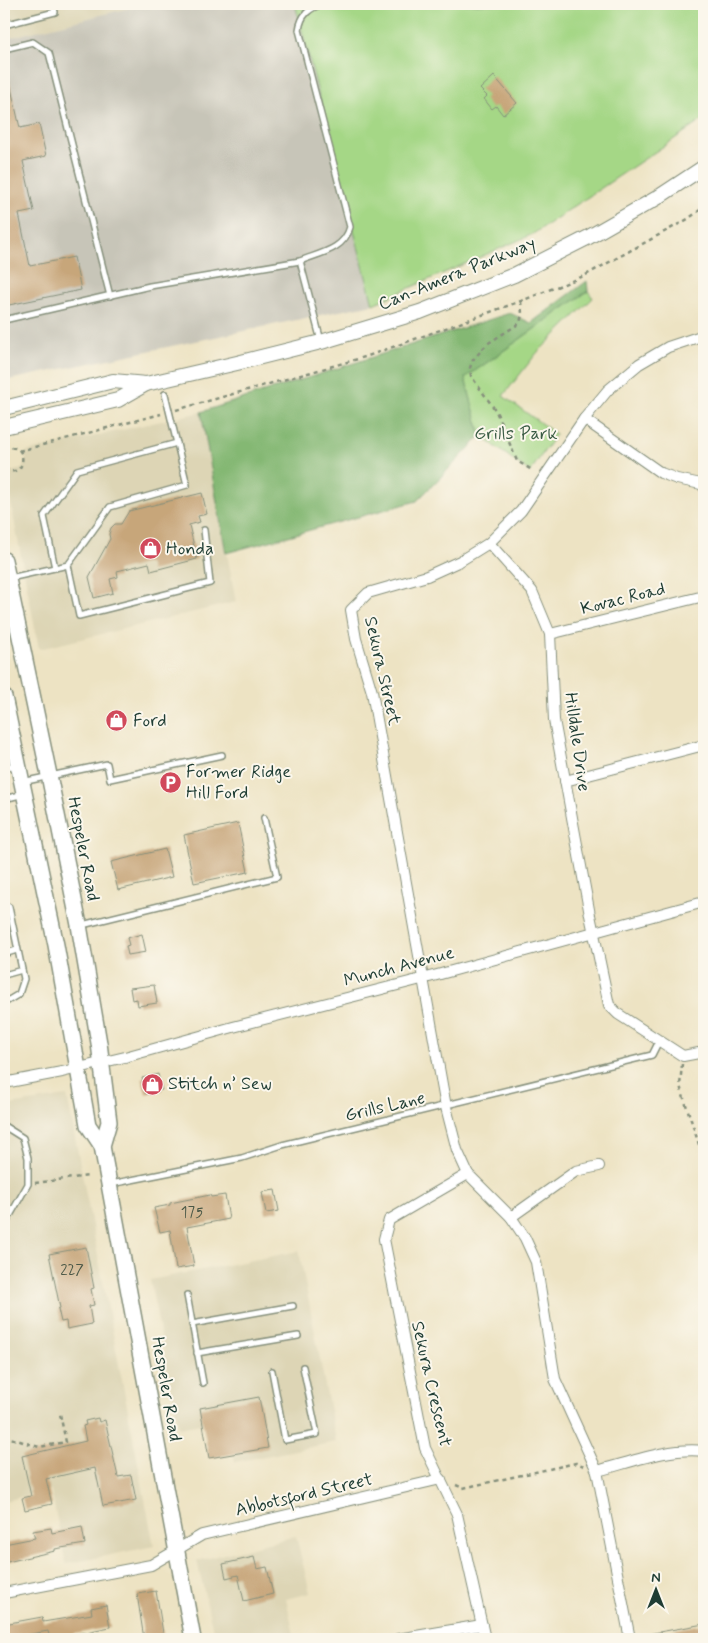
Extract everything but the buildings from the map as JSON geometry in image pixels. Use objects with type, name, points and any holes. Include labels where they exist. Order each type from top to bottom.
[{"type":"main road","name":"Can-Amera Parkway","points":[[4,427],[118,400],[146,384],[321,342],[420,312],[514,274],[587,238],[657,198],[704,167]]},
{"type":"main road","name":"Can-Amera Parkway","points":[[4,408],[114,381],[146,384]]},
{"type":"main road","name":"Hespeler Road","points":[[4,560],[79,925],[102,1062],[110,1122],[102,1146]]},
{"type":"main road","name":"Hespeler Road","points":[[4,697],[11,766],[23,788],[56,945],[88,1125],[102,1146],[193,1639]]},
{"type":"street","name":"Sekura Street","points":[[446,1106],[372,692],[356,639],[352,610],[368,593],[427,576],[460,561],[489,544],[521,511],[584,419],[608,390],[639,364],[668,347],[704,335]]},
{"type":"street","points":[[584,419],[661,473],[677,479],[701,484],[704,487]]},
{"type":"street","name":"Hilldale Drive","points":[[489,544],[532,591],[550,634],[554,720],[593,932],[609,1005],[618,1014],[683,1056]]},
{"type":"street","name":"Kovac Road","points":[[550,634],[704,596]]},
{"type":"street","points":[[565,781],[704,745]]},
{"type":"street","name":"Munch Avenue","points":[[4,1084],[78,1069],[704,902]]},
{"type":"street","points":[[683,1056],[704,1052]]},
{"type":"street","points":[[446,1106],[457,1150],[468,1174],[511,1217],[525,1238],[536,1262],[555,1379],[597,1471],[630,1639]]},
{"type":"street","points":[[511,1217],[576,1171],[599,1166]]},
{"type":"street","name":"Sekura Crescent","points":[[468,1174],[389,1220],[384,1239],[425,1448],[457,1514],[485,1639]]},
{"type":"street","points":[[597,1471],[670,1451],[689,1449],[704,1451]]},
{"type":"street","name":"Abbotsford Street","points":[[4,1593],[151,1565],[202,1536],[441,1479]]},
{"type":"street","points":[[398,1639],[482,1625]]},
{"type":"lane","points":[[4,25],[55,12],[53,4]]},
{"type":"lane","points":[[4,320],[150,286],[300,260],[339,246],[348,236],[350,228],[299,30],[300,21],[305,12],[324,4]]},
{"type":"lane","points":[[4,49],[32,42],[49,53],[110,296]]},
{"type":"lane","points":[[300,260],[321,342]]},
{"type":"lane","points":[[8,578],[68,565],[110,507],[187,486],[165,394]]},
{"type":"lane","points":[[55,568],[44,516],[77,470],[177,443]]},
{"type":"lane","points":[[68,565],[79,616],[210,583],[204,530]]},
{"type":"lane","points":[[4,798],[49,775],[107,764],[110,779],[222,755]]},
{"type":"lane","points":[[79,925],[277,877],[264,818]]},
{"type":"lane","points":[[4,904],[9,907],[24,978],[19,994],[4,1003]]},
{"type":"lane","points":[[4,954],[17,950]]},
{"type":"lane","points":[[4,975],[22,970]]},
{"type":"lane","name":"Grills Lane","points":[[109,1185],[242,1158],[282,1145],[652,1055],[659,1041]]},
{"type":"lane","points":[[4,1126],[23,1138],[28,1158],[28,1184],[4,1226]]},
{"type":"lane","points":[[187,1295],[203,1382]]},
{"type":"lane","points":[[192,1324],[293,1306]]},
{"type":"lane","points":[[197,1353],[298,1336]]},
{"type":"lane","points":[[272,1371],[285,1440],[317,1434],[303,1366]]},
{"type":"path","points":[[4,450],[13,448],[19,451],[365,357],[521,301],[584,276],[688,219],[704,207]]},
{"type":"path","points":[[521,301],[522,314],[520,323],[487,344],[472,361],[470,368],[471,376],[496,411],[516,461],[532,470]]},
{"type":"path","points":[[4,468],[10,471],[20,467],[23,461],[19,451]]},
{"type":"path","points":[[683,1056],[680,1086],[704,1160]]},
{"type":"path","points":[[28,1184],[88,1176]]},
{"type":"path","points":[[4,1436],[40,1447],[66,1442],[60,1414]]},
{"type":"path","points":[[441,1479],[462,1488],[576,1463],[597,1471]]},
{"type":"shaded area","points":[[4,4],[132,4],[133,7],[4,39]]},
{"type":"shaded area","points":[[162,4],[228,4],[230,8],[239,4],[295,4],[373,304],[4,381],[4,39],[133,7]]},
{"type":"shaded area","points":[[201,412],[236,602],[39,649],[5,473],[22,469],[26,459],[25,452]]},
{"type":"shaded area","points":[[67,1096],[154,1546],[66,1564],[51,1490],[4,1501],[4,1106]]},
{"type":"shaded area","points":[[299,1251],[336,1442],[235,1462],[227,1419],[179,1428],[150,1280]]},
{"type":"shaded area","points":[[296,1536],[310,1593],[286,1599],[295,1639],[215,1639],[197,1561]]},
{"type":"green space","points":[[295,4],[704,4],[704,119],[533,234],[373,304]]},
{"type":"green space","points":[[587,281],[588,291],[465,378],[481,436],[417,501],[226,553],[201,412],[510,313],[531,323]]},
{"type":"green space","name":"Grills Park","points":[[588,291],[593,298],[536,354],[503,396],[556,434],[530,472],[481,436],[465,378]]},
{"type":"place","name":"Honda","points":[[150,549]]},
{"type":"place","name":"Ford","points":[[117,721]]},
{"type":"place","name":"Former Ridge Hill Ford","points":[[170,782]]},
{"type":"place","name":"Stitch n’ Sew","points":[[152,1084]]}]
